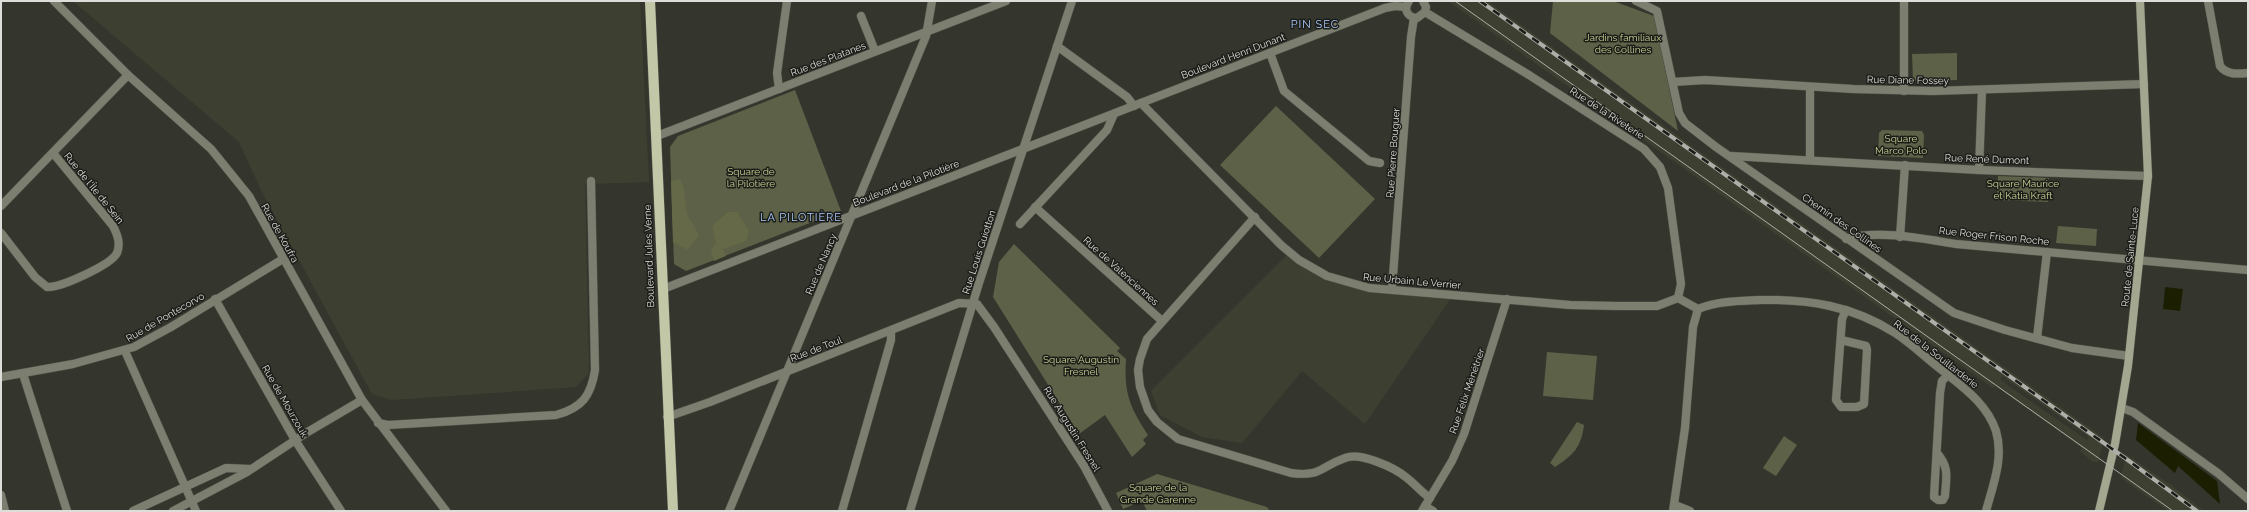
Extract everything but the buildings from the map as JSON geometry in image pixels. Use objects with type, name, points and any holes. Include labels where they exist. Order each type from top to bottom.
[{"type":"main road","name":"Boulevard Jules Verne","points":[[650,1],[657,136],[667,417],[673,511]]},
{"type":"street","name":"Rue de Koufra","points":[[54,1],[128,75],[211,149],[249,196],[362,400],[446,511]]},
{"type":"street","points":[[779,89],[777,73],[786,1]]},
{"type":"street","name":"Rue de Nancy","points":[[730,511],[928,31],[932,1]]},
{"type":"street","name":"Rue des Platanes","points":[[657,136],[1006,1]]},
{"type":"street","name":"Rue Louis Guiotton","points":[[910,511],[973,303],[1072,1]]},
{"type":"street","points":[[1407,3],[1409,15],[1414,18],[1421,17],[1425,12],[1426,7],[1423,1]]},
{"type":"street","name":"Chemin des Collines","points":[[1636,1],[1657,11],[1679,113],[1685,123],[1730,156],[1846,239],[1954,313],[2072,348],[2129,356]]},
{"type":"street","points":[[1904,1],[1904,90]]},
{"type":"street","name":"Route de Sainte-Luce","points":[[2099,511],[2112,460],[2122,408],[2140,260],[2148,176],[2140,1]]},
{"type":"street","points":[[2208,1],[2220,66],[2223,71],[2230,73],[2248,73]]},
{"type":"street","name":"Boulevard Henri Dunant","points":[[1023,150],[1385,8],[1407,3]]},
{"type":"street","name":"Rue de la Riveterie","points":[[1425,12],[1621,134],[1644,149],[1655,160],[1663,173],[1668,188],[1681,284],[1678,298]]},
{"type":"street","points":[[861,16],[876,51]]},
{"type":"street","name":"Rue Pierre Bouguer","points":[[1392,289],[1411,37],[1414,18]]},
{"type":"street","name":"Rue Urbain Le Verrier","points":[[1058,46],[1138,104],[1255,217],[1281,245],[1299,260],[1314,269],[1356,285],[1369,288],[1570,305],[1657,306],[1678,298]]},
{"type":"street","points":[[1270,53],[1284,91],[1369,161],[1380,163]]},
{"type":"street","points":[[1,206],[128,75]]},
{"type":"street","name":"Rue Diane Fossey","points":[[1673,82],[1712,81],[1810,87],[1904,90],[1982,90],[2144,84]]},
{"type":"street","points":[[1810,87],[1810,160]]},
{"type":"street","points":[[1979,170],[1982,90]]},
{"type":"street","points":[[1020,224],[1107,130],[1114,114]]},
{"type":"street","name":"Boulevard de la Pilotière","points":[[663,289],[853,214],[1023,150]]},
{"type":"street","name":"Rue de l'Île de Sein","points":[[1,233],[35,277],[47,287],[57,286],[104,265],[114,258],[119,246],[113,226],[53,153]]},
{"type":"street","name":"Rue René Dumont","points":[[1730,156],[1979,170],[2148,176]]},
{"type":"street","points":[[1900,237],[1905,165]]},
{"type":"street","points":[[378,423],[388,425],[556,415],[571,411],[580,404],[593,383],[595,370],[591,181]]},
{"type":"street","name":"Rue de Valenciennes","points":[[1035,207],[1161,320],[1255,217]]},
{"type":"street","name":"Rue Roger Frison Roche","points":[[1846,239],[1862,235],[1900,237],[2248,270]]},
{"type":"street","points":[[2038,338],[2047,252]]},
{"type":"street","name":"Rue de Pontecorvo","points":[[1,377],[73,364],[125,351],[172,327],[283,258]]},
{"type":"street","points":[[1678,298],[1698,309],[1693,327],[1685,428],[1674,508],[1690,511]]},
{"type":"street","name":"Rue de Mourzouk","points":[[215,299],[295,440],[341,511]]},
{"type":"street","name":"Rue Félix Ménétrier","points":[[1433,511],[1423,509],[1464,434],[1507,299]]},
{"type":"street","name":"Rue de la Souillarderie","points":[[1698,309],[1718,302],[1791,299],[1817,302],[1872,319],[1897,334],[1978,400],[1989,415],[1996,433],[1999,448],[1999,462],[1986,511]]},
{"type":"street","name":"Rue de Toul","points":[[667,417],[710,402],[959,303],[973,303]]},
{"type":"street","name":"Rue Augustin Fresnel","points":[[973,303],[977,304],[999,333],[1084,466],[1108,511]]},
{"type":"street","points":[[1842,340],[1866,346],[1867,350],[1864,404],[1858,407],[1841,407],[1836,400],[1842,340],[1842,319],[1846,310]]},
{"type":"street","points":[[1161,320],[1147,339],[1142,350],[1138,370],[1140,387],[1148,410],[1157,422],[1178,438],[1284,472],[1302,475],[1313,475],[1344,458],[1353,456],[1370,459],[1407,477],[1430,498]]},
{"type":"street","points":[[842,511],[891,340],[891,331]]},
{"type":"street","points":[[125,351],[196,511]]},
{"type":"street","points":[[23,374],[67,511]]},
{"type":"street","points":[[1937,453],[1945,462],[1947,468],[1946,496],[1943,500],[1938,500],[1934,497],[1940,393],[1942,381],[1948,375]]},
{"type":"street","points":[[173,511],[247,471],[362,400]]},
{"type":"street","points":[[2122,408],[2133,412],[2219,474],[2248,499]]},
{"type":"street","points":[[133,511],[186,488],[226,468],[247,471]]},
{"type":"street","points":[[1,495],[5,511]]},
{"type":"shaded area","points":[[73,1],[640,1],[649,182],[585,184],[589,373],[576,387],[392,400],[372,394],[262,192],[239,142]]},
{"type":"shaded area","points":[[1448,1],[1487,1],[2104,438],[2098,462],[2093,462],[2080,451],[2082,448],[1995,386],[1993,388]],"holes":[[[2002,376],[2089,437],[2087,440],[2010,387],[2000,379]]]},
{"type":"shaded area","points":[[680,179],[684,189],[687,214],[699,235],[688,250],[673,242],[671,181]]},
{"type":"shaded area","points":[[728,212],[737,212],[749,231],[746,241],[723,249],[726,256],[714,261],[711,250],[716,243],[712,226]]},
{"type":"shaded area","points":[[1290,252],[1341,281],[1453,295],[1365,424],[1302,371],[1242,443],[1202,437],[1160,415],[1151,391]]},
{"type":"shaded area","points":[[2165,287],[2183,289],[2180,311],[2163,309]]},
{"type":"shaded area","points":[[2138,423],[2217,481],[2220,504],[2178,466],[2175,473],[2136,440]]},
{"type":"shaded area","points":[[2126,454],[2172,486],[2204,511],[2168,511],[2121,478]]},
{"type":"green space","name":"Jardins familiaux des Collines","points":[[1553,1],[1613,1],[1654,16],[1678,131],[1550,33]]},
{"type":"green space","points":[[1957,53],[1957,80],[1913,81],[1912,54]]},
{"type":"green space","name":"Square de la Pilotière","points":[[795,90],[841,211],[686,271],[674,264],[670,147],[678,136]]},
{"type":"green space","points":[[1276,106],[1375,199],[1319,258],[1220,165]]},
{"type":"green space","name":"Square Marco Polo","points":[[1882,130],[1922,131],[1924,135],[1923,158],[1878,156],[1879,133]]},
{"type":"green space","name":"Square Maurice et Katia Kraft","points":[[1998,176],[2049,178],[2048,202],[1997,200]]},
{"type":"green space","points":[[2058,226],[2097,229],[2096,246],[2056,243]]},
{"type":"green space","name":"Square Augustin Fresnel","points":[[1014,244],[1120,348],[1117,351],[1126,359],[1126,381],[1129,399],[1136,416],[1148,435],[1143,440],[1146,444],[1132,457],[1105,415],[1079,434],[993,297],[999,262]]},
{"type":"green space","points":[[1547,352],[1597,356],[1593,400],[1543,396]]},
{"type":"green space","points":[[1577,422],[1584,425],[1581,440],[1571,455],[1555,467],[1550,463]]},
{"type":"green space","points":[[1784,436],[1797,445],[1776,476],[1763,468]]},
{"type":"green space","name":"Square de la Grande Garenne","points":[[1157,474],[1267,507],[1270,511],[1147,511],[1142,501],[1123,509],[1116,493]]},
{"type":"tram line","points":[[1455,1],[2173,511]]},
{"type":"railway","points":[[1480,1],[2125,458],[2197,511]]},
{"type":"district","name":"PIN SEC","points":[[1315,24]]},
{"type":"district","name":"LA PILOTIÈRE","points":[[801,217]]}]
